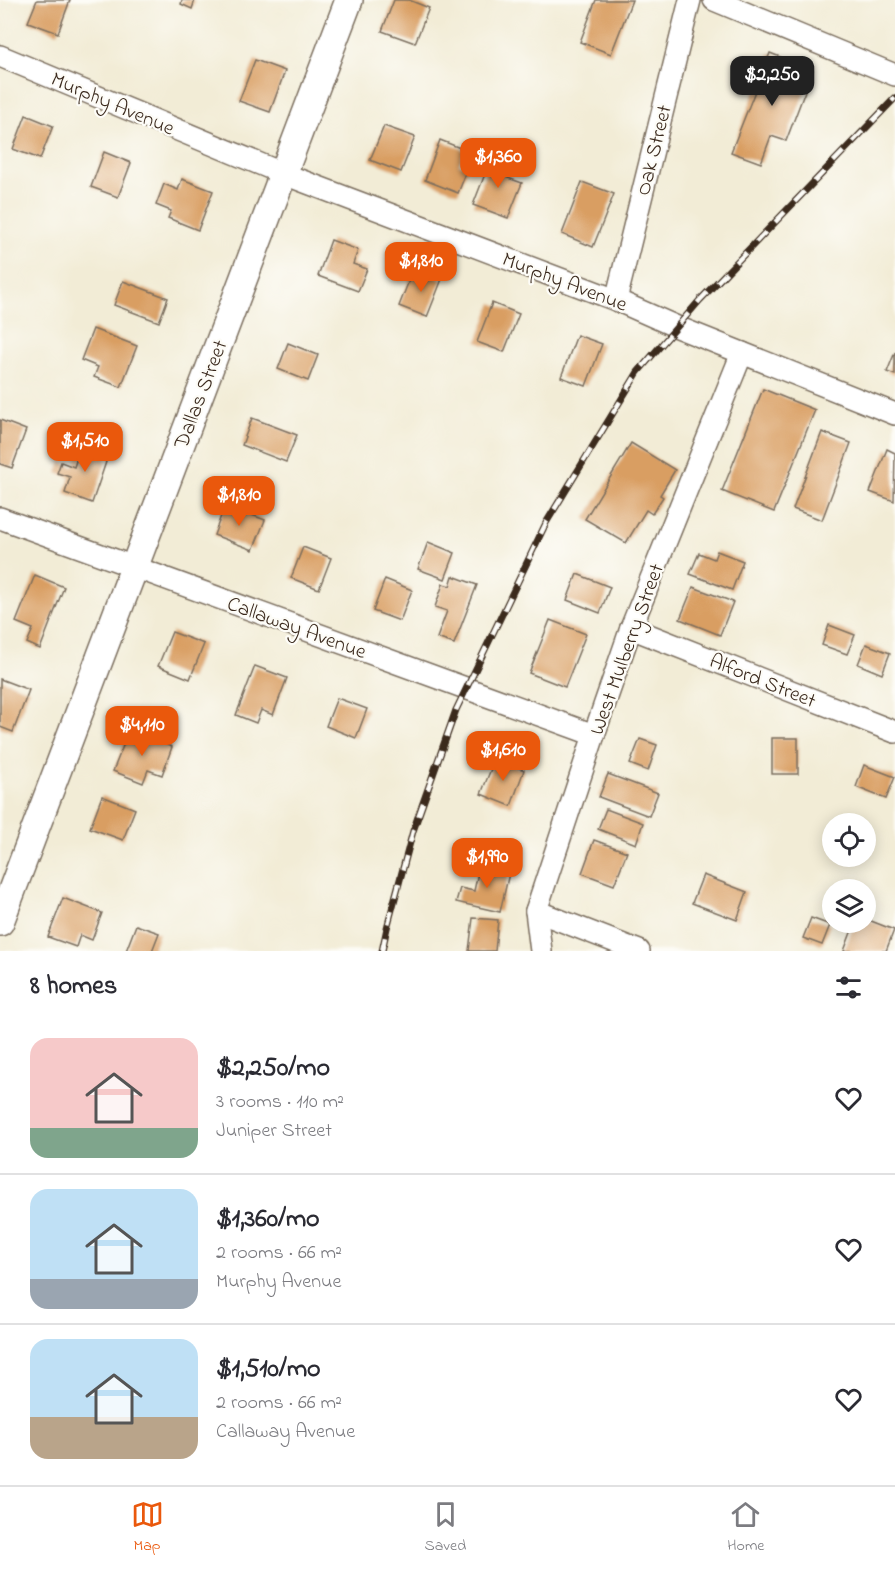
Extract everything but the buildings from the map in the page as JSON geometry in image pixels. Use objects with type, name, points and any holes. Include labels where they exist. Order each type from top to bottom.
[{"type":"street","name":"Dallas Street","points":[[0,922],[349,0]]},
{"type":"street","name":"Oak Street","points":[[616,300],[690,0]]},
{"type":"street","points":[[714,0],[895,75]]},
{"type":"street","name":"Murphy Avenue","points":[[0,56],[284,174],[616,300],[677,327],[895,414]]},
{"type":"street","name":"West Mulberry Street","points":[[541,951],[536,911],[594,735],[631,628],[742,353]]},
{"type":"street","name":"Callaway Avenue","points":[[0,518],[594,735]]},
{"type":"street","name":"Alford Street","points":[[631,628],[895,732]]},
{"type":"street","points":[[536,911],[639,951]]},
{"type":"railway","points":[[382,951],[413,831],[456,710],[546,523],[638,372],[700,300],[895,98]]}]
